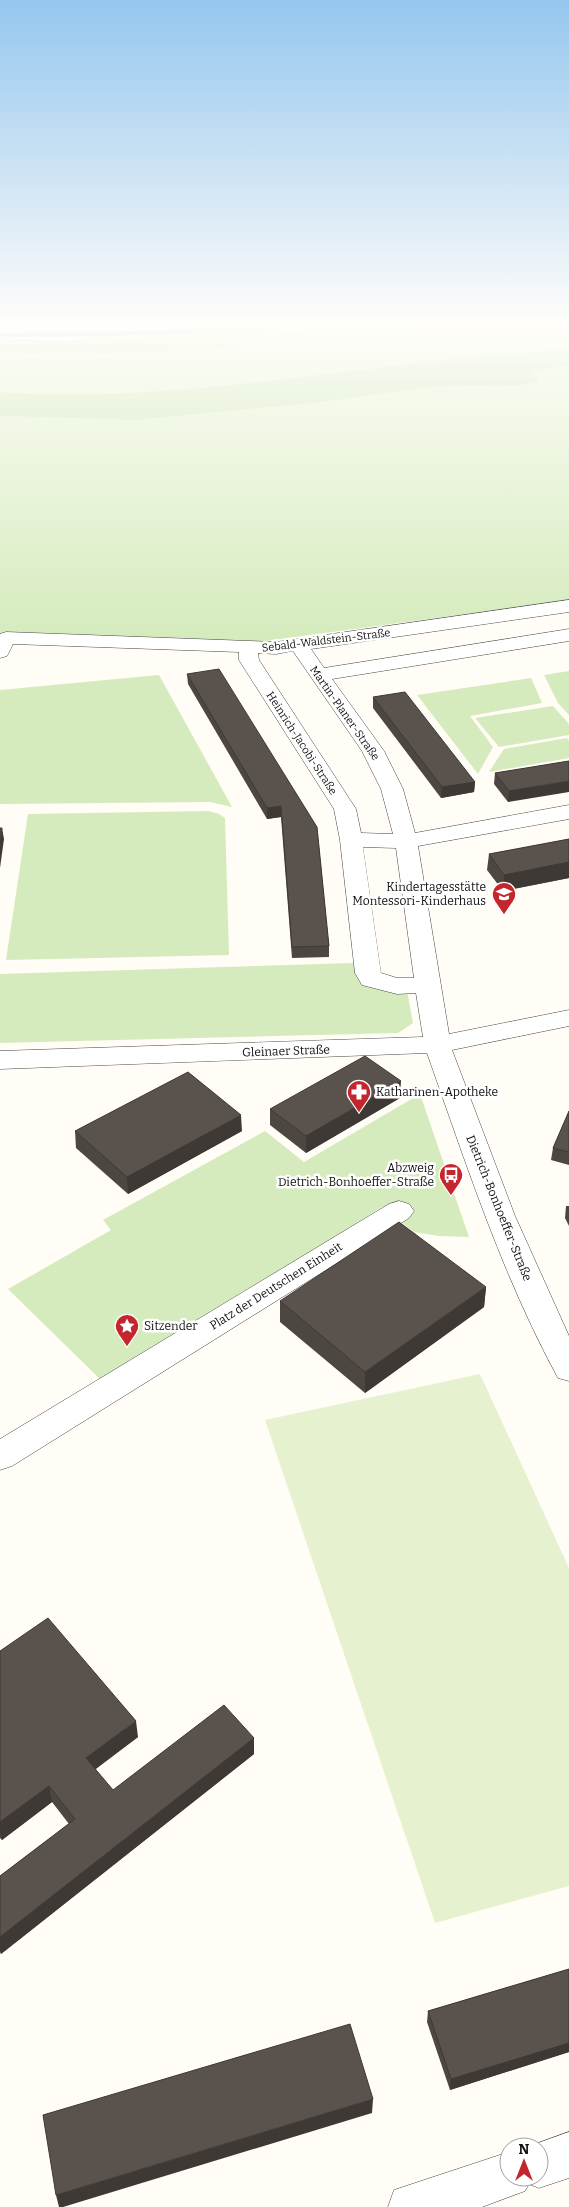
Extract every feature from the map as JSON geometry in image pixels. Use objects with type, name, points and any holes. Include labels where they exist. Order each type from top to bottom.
[{"type":"street","name":"Sebald-Waldstein-Straße","points":[[0,652],[6,638],[248,648],[298,645],[569,606]]},
{"type":"street","points":[[319,675],[569,635]]},
{"type":"street","name":"Martin-Planer-Straße","points":[[298,645],[373,751],[392,788],[406,841],[437,1044]]},
{"type":"street","name":"Heinrich-Jacobi-Straße","points":[[248,648],[249,660],[345,809],[351,840],[368,973],[371,980],[396,986],[428,985]]},
{"type":"street","points":[[351,840],[406,841],[569,812]]},
{"type":"street","name":"Gleinaer Straße","points":[[0,1060],[387,1048],[437,1044],[569,1018]]},
{"type":"street","name":"Dietrich-Bonhoeffer-Straße","points":[[437,1044],[500,1216],[528,1282],[569,1369]]},
{"type":"street","name":"Platz der Deutschen Einheit","points":[[0,1456],[399,1211]]},
{"type":"street","points":[[549,2162],[569,2155]]},
{"type":"street","points":[[411,2207],[499,2178]]},
{"type":"green space","points":[[0,430],[569,430],[569,600],[251,643],[0,634]]},
{"type":"green space","points":[[569,671],[569,715],[558,703],[544,675]]},
{"type":"green space","points":[[159,675],[232,807],[210,802],[0,804],[0,690]]},
{"type":"green space","points":[[531,678],[542,703],[470,716],[493,747],[478,774],[417,695]]},
{"type":"green space","points":[[553,706],[569,724],[569,735],[499,747],[475,718]]},
{"type":"green space","points":[[567,738],[569,741],[569,758],[489,772],[504,749]]},
{"type":"green space","points":[[208,811],[225,818],[229,955],[6,960],[28,814]]},
{"type":"green space","points":[[353,963],[358,975],[407,991],[413,1023],[398,1033],[0,1043],[0,974]]},
{"type":"green space","points":[[420,1094],[469,1237],[439,1236],[414,1232],[382,1207],[104,1383],[8,1289],[111,1230],[103,1220],[265,1131],[304,1162]]},
{"type":"green space","points":[[480,1374],[569,1568],[569,1886],[435,1923],[265,1420]]},
{"type":"building","points":[[219,669],[317,827],[329,946],[292,947],[281,806],[267,808],[187,674]]},
{"type":"building","points":[[405,692],[475,782],[442,787],[373,697]]},
{"type":"building","points":[[569,761],[569,781],[509,791],[495,773]]},
{"type":"building","points":[[0,828],[2,828],[0,846]]},
{"type":"building","points":[[569,839],[569,862],[504,875],[489,854]]},
{"type":"building","points":[[365,1056],[401,1081],[306,1136],[270,1109]]},
{"type":"building","points":[[188,1072],[241,1115],[127,1177],[75,1131]]},
{"type":"building","points":[[569,1111],[569,1152],[553,1148]]},
{"type":"building","points":[[399,1222],[486,1287],[365,1372],[280,1301]]},
{"type":"building","points":[[48,1618],[136,1721],[86,1758],[113,1790],[224,1705],[254,1738],[0,1937],[0,1876],[75,1819],[49,1786],[0,1822],[0,1651]]},
{"type":"building","points":[[569,1969],[569,2043],[451,2079],[428,2011]]},
{"type":"building","points":[[350,2024],[373,2099],[56,2195],[43,2115]]},
{"type":"place","name":"Kindertagesstätte Montessori-Kinderhaus","points":[[504,915]]},
{"type":"place","name":"Katharinen-Apotheke","points":[[359,1113]]},
{"type":"place","name":"Abzweig Dietrich-Bonhoeffer-Straße","points":[[451,1196]]},
{"type":"place","name":"Sitzender","points":[[127,1347]]}]
